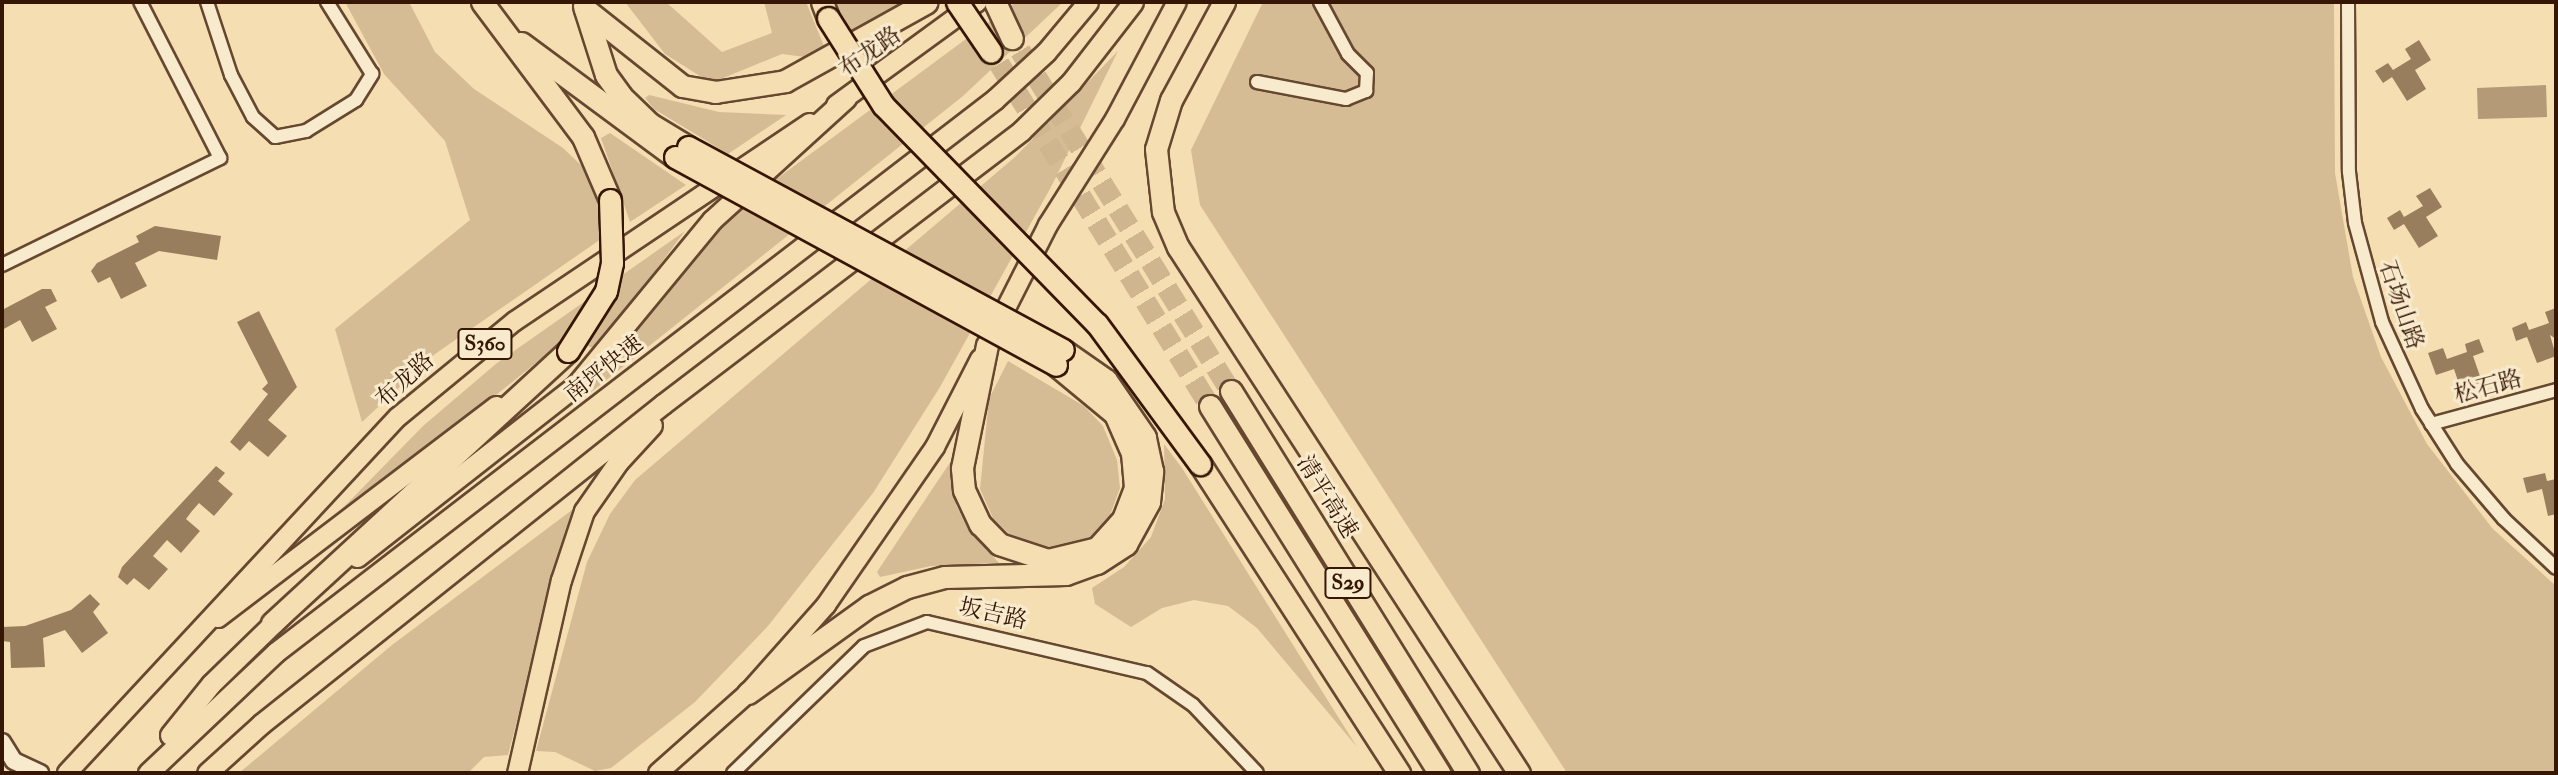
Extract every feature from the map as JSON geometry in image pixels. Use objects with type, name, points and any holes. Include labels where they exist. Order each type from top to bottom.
[{"type":"highway","points":[[142,773],[211,684],[272,623],[569,351],[606,291],[612,263],[610,200],[583,136],[482,2]]},
{"type":"highway","points":[[583,5],[682,86],[715,92],[785,81],[927,2]]},
{"type":"highway","points":[[957,2],[991,52]]},
{"type":"highway","points":[[995,2],[1012,37]]},
{"type":"highway","name":"南坪快速","points":[[148,773],[276,652],[995,99],[1046,52],[1088,2]]},
{"type":"highway","points":[[208,773],[261,723],[725,358],[1021,131],[1071,82],[1133,2]]},
{"type":"highway","points":[[1224,2],[1171,100],[1156,149],[1163,212],[1178,247],[1519,773]]},
{"type":"highway","points":[[583,5],[606,75],[621,96],[682,152]]},
{"type":"highway","points":[[825,10],[883,105],[1097,324],[1200,464],[1399,773]]},
{"type":"highway","points":[[495,22],[682,152],[1059,358],[1106,380],[1145,438],[1152,471],[1149,502],[1126,544],[1105,559],[1066,574],[945,577],[907,587],[869,606],[748,693]]},
{"type":"highway","points":[[272,623],[576,384],[712,220],[846,98]]},
{"type":"highway","points":[[987,345],[962,468],[964,490],[980,524],[999,544],[1048,560],[1097,548],[1123,519],[1135,488],[1132,453],[1115,414],[1059,358]]},
{"type":"highway","points":[[517,773],[561,580],[584,511],[618,462],[725,358]]},
{"type":"highway","name":"清平高速","points":[[1231,391],[1468,773]]},
{"type":"highway","name":"S29","points":[[1210,406],[1439,773]]},
{"type":"main road","name":"布龙路","points":[[71,770],[317,499],[455,368],[514,321],[846,98],[977,2]]},
{"type":"main road","points":[[658,773],[748,693],[826,605],[875,537],[935,447],[1048,225],[1115,119],[1177,2]]},
{"type":"main road","points":[[173,655],[569,351]]},
{"type":"main road","points":[[2,742],[14,761],[40,773]]},
{"type":"main road","points":[[54,773],[71,770]]},
{"type":"street","points":[[2,265],[220,158],[140,2]]},
{"type":"street","points":[[207,2],[236,86],[253,117],[275,137],[306,131],[356,100],[372,74],[327,2]]},
{"type":"street","points":[[1256,82],[1346,99],[1366,91],[1367,73],[1348,54],[1320,2]]},
{"type":"street","name":"石场山路","points":[[2348,2],[2349,172],[2355,223],[2382,322],[2431,424],[2476,489],[2556,568]]},
{"type":"street","name":"松石路","points":[[2431,424],[2556,390]]},
{"type":"street","name":"坂吉路","points":[[733,773],[864,646],[927,622],[1147,673],[1192,705],[1256,773]]},
{"type":"shaded area","points":[[345,2],[409,2],[435,52],[474,89],[563,148],[584,168],[600,200],[601,239],[435,354],[362,422],[335,329],[470,220],[445,141],[384,74]]},
{"type":"shaded area","points":[[625,2],[666,2],[722,52],[772,33],[764,2],[806,2],[824,46],[813,58],[782,54],[711,83],[665,54]]},
{"type":"shaded area","points":[[833,2],[904,2],[848,35]]},
{"type":"shaded area","points":[[1016,2],[1063,2],[963,96],[580,401],[732,212]]},
{"type":"shaded area","points":[[1263,2],[2334,2],[2335,173],[2353,277],[2381,357],[2427,444],[2493,529],[2556,586],[2556,773],[1567,773],[1200,205],[1191,150]]},
{"type":"shaded area","points":[[1118,51],[1051,187],[940,387],[873,493],[768,626],[695,702],[611,768],[595,771],[555,752],[536,751],[587,562],[610,514],[635,480],[1015,157]]},
{"type":"shaded area","points":[[2546,85],[2547,117],[2478,119],[2477,88]]},
{"type":"shaded area","points":[[649,95],[719,112],[786,115],[728,154],[654,109],[645,98]]},
{"type":"shaded area","points":[[610,133],[686,185],[630,222],[601,138]]},
{"type":"shaded area","points":[[685,231],[596,350],[569,336],[421,456],[333,518],[423,426],[497,363]]},
{"type":"shaded area","points":[[1008,361],[1084,406],[1103,426],[1117,460],[1120,488],[1110,515],[1089,538],[1072,545],[1049,548],[1009,534],[993,518],[980,489],[989,399]]},
{"type":"shaded area","points":[[1164,444],[1182,468],[1357,747],[1257,628],[1228,606],[1194,600],[1162,608],[1131,627],[1095,604],[1092,588],[1124,567],[1151,537],[1165,499]]},
{"type":"shaded area","points":[[955,455],[956,505],[968,529],[999,563],[931,566],[880,577],[877,572]]},
{"type":"shaded area","points":[[584,501],[550,594],[508,755],[484,757],[468,773],[239,773],[392,645]]},
{"type":"building","points":[[2419,40],[2431,60],[2415,70],[2426,89],[2407,101],[2392,77],[2383,83],[2375,71],[2388,63],[2393,70],[2411,59],[2405,49]]},
{"type":"building","points":[[2430,188],[2442,207],[2426,217],[2438,236],[2419,248],[2404,224],[2394,230],[2387,218],[2400,210],[2404,217],[2423,206],[2416,196]]},
{"type":"building","points":[[155,226],[221,236],[217,260],[159,251],[135,263],[147,286],[121,299],[110,277],[98,283],[91,271],[97,263],[139,242],[136,236]]},
{"type":"building","points":[[42,289],[51,289],[57,301],[45,307],[57,329],[32,342],[20,320],[2,330],[2,310]]},
{"type":"building","points":[[2556,308],[2556,339],[2550,335],[2556,356],[2537,363],[2527,337],[2516,341],[2512,328],[2526,322],[2529,330],[2549,323],[2545,312]]},
{"type":"building","points":[[259,311],[297,387],[268,420],[287,436],[268,457],[249,441],[240,451],[230,442],[268,394],[262,389],[268,383],[237,322]]},
{"type":"building","points":[[2479,339],[2484,352],[2473,356],[2482,382],[2461,390],[2454,369],[2436,375],[2428,353],[2443,348],[2447,359],[2467,352],[2465,344]]},
{"type":"building","points":[[216,466],[225,473],[218,481],[233,494],[214,516],[199,503],[192,511],[186,519],[200,531],[181,553],[167,540],[153,556],[168,569],[149,590],[134,578],[127,585],[118,577],[122,567]]},
{"type":"building","points":[[2545,473],[2547,481],[2556,479],[2556,514],[2548,516],[2542,489],[2527,493],[2523,478]]},
{"type":"building","points":[[90,594],[100,604],[93,612],[108,633],[82,653],[65,630],[43,638],[45,667],[11,668],[10,642],[2,641],[2,627],[25,626],[71,610]]},
{"type":"tunnel","points":[[1004,24],[1231,391]]},
{"type":"tunnel","points":[[983,37],[1210,406]]}]
